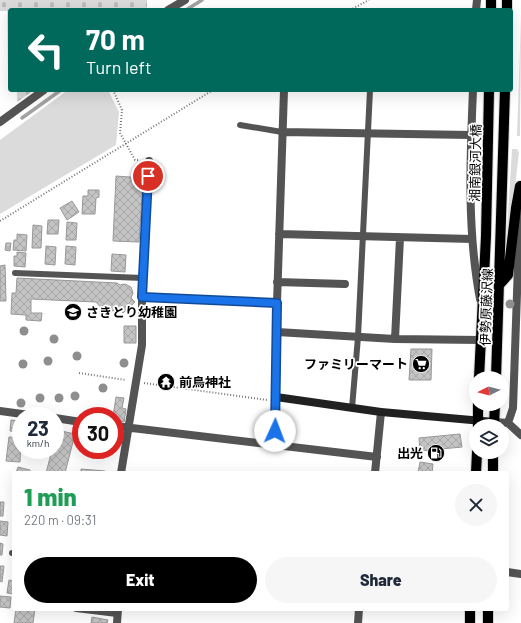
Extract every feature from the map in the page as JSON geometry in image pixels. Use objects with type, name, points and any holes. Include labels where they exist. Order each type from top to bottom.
[{"type":"main road","name":"湘南銀河大橋","points":[[486,236],[489,92]]},
{"type":"main road","name":"伊勢原藤沢線","points":[[496,371],[505,92]]},
{"type":"main road","points":[[500,284],[508,275],[516,208],[521,183]]},
{"type":"main road","name":"伊勢原藤沢線","points":[[479,371],[486,236]]},
{"type":"main road","points":[[476,471],[477,459]]},
{"type":"main road","points":[[493,459],[493,471]]},
{"type":"main road","points":[[470,611],[470,623]]},
{"type":"main road","points":[[488,611],[488,623]]},
{"type":"street","points":[[171,8],[185,0]]},
{"type":"street","points":[[0,122],[41,92]]},
{"type":"street","points":[[275,446],[277,282],[284,92]]},
{"type":"street","points":[[473,92],[471,135],[472,239],[474,268],[482,306]]},
{"type":"street","points":[[0,113],[13,113]]},
{"type":"street","points":[[282,132],[368,135],[471,135]]},
{"type":"street","points":[[121,471],[130,428],[142,345],[142,297],[149,161]]},
{"type":"street","points":[[509,420],[513,408],[518,343],[521,183]]},
{"type":"street","points":[[279,234],[472,239]]},
{"type":"street","points":[[395,339],[400,238]]},
{"type":"street","points":[[277,282],[345,284]]},
{"type":"street","points":[[142,297],[277,303]]},
{"type":"street","points":[[277,332],[395,339],[481,340]]},
{"type":"street","points":[[276,399],[469,423]]},
{"type":"street","points":[[0,412],[12,413]]},
{"type":"street","points":[[375,471],[381,412]]},
{"type":"street","points":[[509,424],[521,435]]},
{"type":"street","points":[[124,427],[377,457]]},
{"type":"street","points":[[509,572],[521,574]]},
{"type":"street","points":[[358,623],[359,611]]},
{"type":"street","points":[[117,612],[117,623]]},
{"type":"lane","points":[[352,408],[358,337],[370,92]]},
{"type":"lane","points":[[240,125],[282,132]]},
{"type":"lane","points":[[15,273],[143,278]]},
{"type":"lane","points":[[103,611],[117,612]]},
{"type":"path","points":[[354,8],[369,0]]},
{"type":"path","points":[[114,92],[122,110],[120,133],[135,160]]},
{"type":"path","points":[[0,221],[126,145],[156,124],[210,92]]},
{"type":"path","points":[[79,373],[137,382],[276,399]]},
{"type":"green space","points":[[0,0],[147,0],[147,8],[8,8],[8,72],[7,11],[0,11]]},
{"type":"green space","points":[[521,17],[520,136],[517,136]]},
{"type":"green space","points":[[17,92],[31,92],[17,102]]},
{"type":"green space","points":[[65,92],[109,92],[119,112],[116,145],[0,214],[0,140]]},
{"type":"green space","points":[[512,149],[517,149],[519,152],[510,232],[507,232]]},
{"type":"building","points":[[116,176],[143,178],[139,242],[113,241]]},
{"type":"building","points":[[88,190],[99,190],[99,197],[96,198],[95,214],[82,214],[83,196],[88,196]]},
{"type":"building","points":[[72,201],[79,212],[67,220],[60,208]]},
{"type":"building","points":[[48,220],[59,220],[58,234],[47,234]]},
{"type":"building","points":[[67,222],[77,223],[76,240],[66,240]]},
{"type":"building","points":[[33,225],[42,226],[41,248],[32,248]]},
{"type":"building","points":[[17,234],[27,235],[26,251],[13,250],[14,240],[17,240]]},
{"type":"building","points":[[6,243],[11,243],[10,251],[5,250]]},
{"type":"building","points":[[46,246],[56,247],[55,265],[45,264]]},
{"type":"building","points":[[66,246],[76,247],[75,265],[65,264]]},
{"type":"building","points":[[17,252],[26,253],[25,267],[14,266],[14,256],[17,256]]},
{"type":"building","points":[[112,254],[126,255],[125,272],[111,271]]},
{"type":"building","points":[[5,265],[6,301],[0,301],[0,266]]},
{"type":"building","points":[[17,278],[117,283],[120,285],[125,284],[131,287],[133,293],[131,298],[135,302],[123,313],[120,310],[113,311],[107,308],[104,311],[96,302],[31,299],[31,313],[42,313],[41,321],[26,320],[26,315],[11,314],[12,293],[16,293]]},
{"type":"building","points":[[124,326],[136,326],[136,343],[124,343]]},
{"type":"building","name":"ファミリーマート","points":[[411,349],[432,349],[431,380],[409,380]]},
{"type":"building","points":[[116,397],[124,398],[122,407],[114,407]]},
{"type":"building","points":[[124,408],[126,409],[124,422]]},
{"type":"building","points":[[11,420],[12,420],[12,431],[10,431]]},
{"type":"building","points":[[64,432],[72,433],[72,446],[66,471],[47,471],[50,459],[64,459]]},
{"type":"building","points":[[460,434],[462,447],[420,451],[419,438]]},
{"type":"building","points":[[9,437],[12,437],[12,459],[20,459],[20,462],[6,461]]},
{"type":"building","points":[[420,462],[433,464],[432,471],[418,471]]},
{"type":"building","points":[[18,467],[30,470],[30,471],[17,471]]},
{"type":"building","points":[[81,469],[105,471],[81,471]]},
{"type":"building","points":[[0,502],[4,502],[3,516],[0,516]]},
{"type":"building","points":[[0,521],[8,522],[7,536],[0,535]]},
{"type":"building","points":[[0,543],[3,544],[2,555],[0,555]]},
{"type":"building","points":[[0,566],[4,566],[2,582],[0,581]]},
{"type":"building","points":[[9,580],[12,581],[12,594],[7,593]]},
{"type":"building","points":[[0,596],[11,597],[10,608],[0,607]]},
{"type":"building","points":[[16,611],[35,611],[33,623],[14,623]]},
{"type":"building","points":[[92,617],[108,620],[107,623],[91,623]]},
{"type":"waterway","points":[[189,8],[202,0]]},
{"type":"waterway","points":[[22,118],[58,92]]},
{"type":"place","name":"さきとり幼稚園","points":[[73,312]]},
{"type":"place","name":"ファミリーマート","points":[[421,364]]},
{"type":"place","name":"前鳥神社","points":[[166,382]]},
{"type":"place","name":"出光","points":[[436,453]]},
{"type":"route","points":[[148,176],[142,297],[277,303],[275,431]]}]
